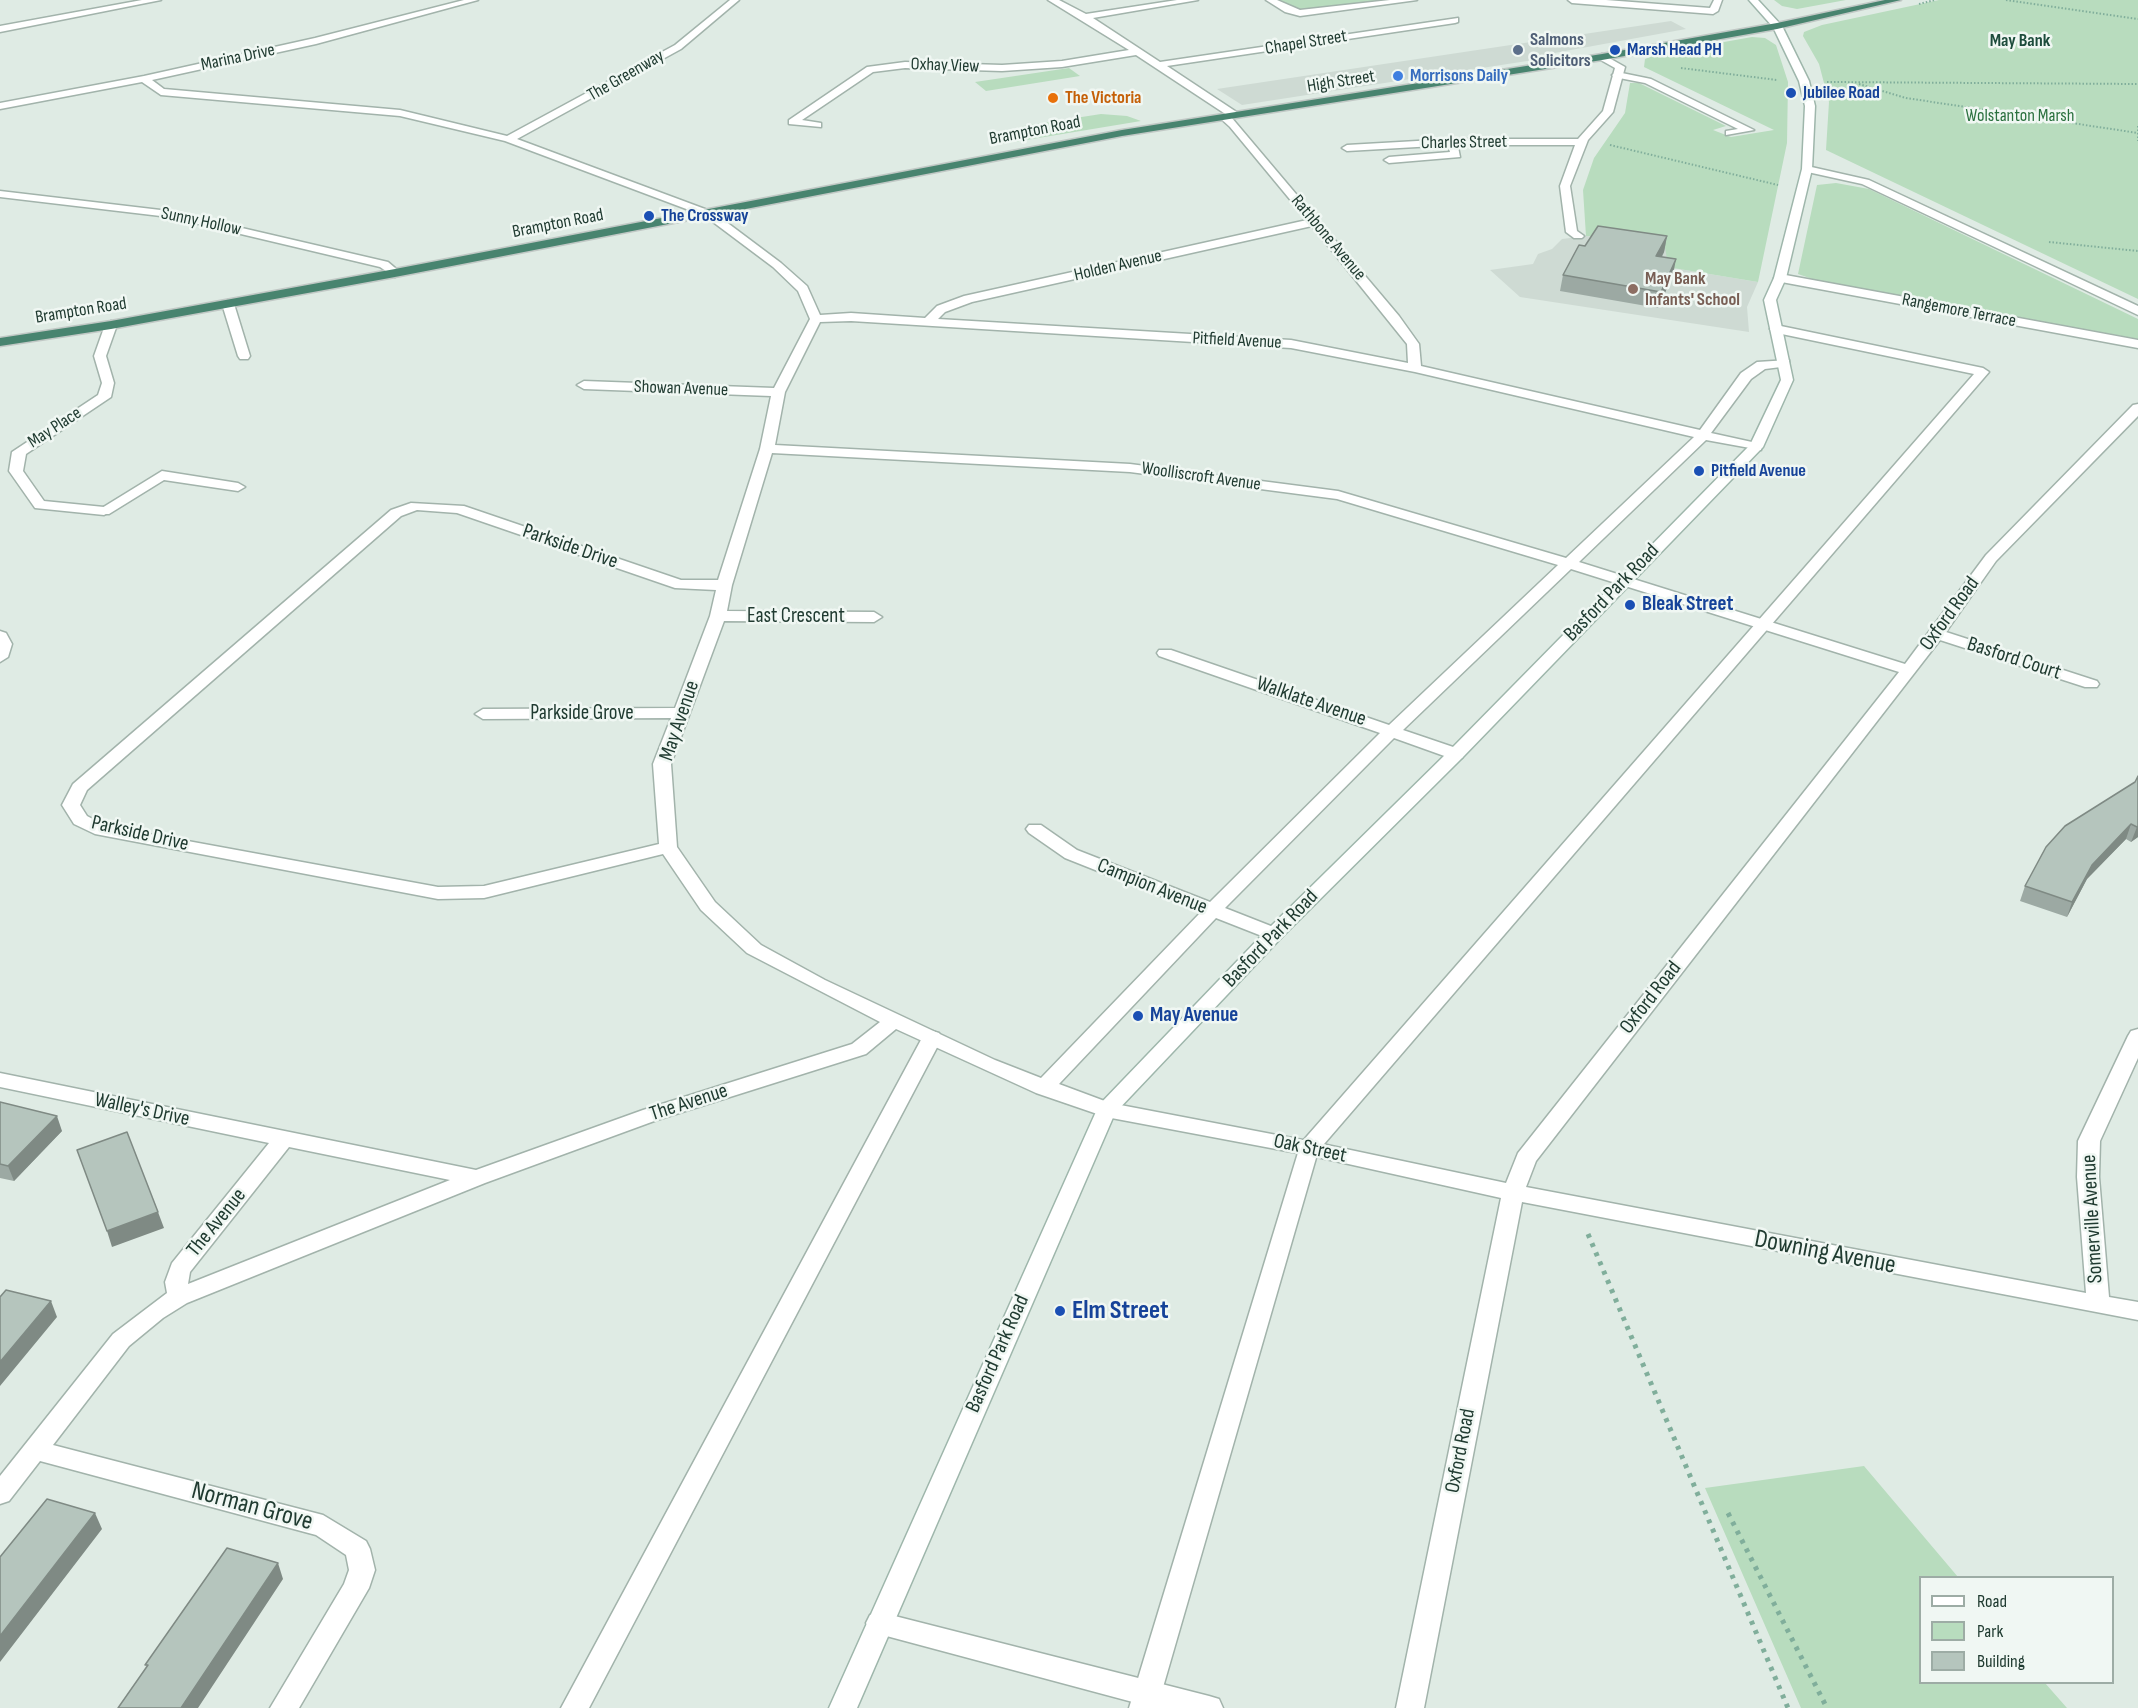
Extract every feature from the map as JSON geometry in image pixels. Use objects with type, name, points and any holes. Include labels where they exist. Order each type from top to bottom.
[{"type":"highway","name":"High Street","points":[[1122,132],[1602,57],[1777,26],[1897,0]]},
{"type":"highway","name":"Brampton Road","points":[[0,342],[111,326],[395,273],[709,214],[1122,132]]},
{"type":"street","points":[[0,29],[157,0]]},
{"type":"street","name":"Marina Drive","points":[[0,106],[144,79],[316,41],[474,0]]},
{"type":"street","name":"The Greenway","points":[[508,139],[564,111],[678,47],[735,0]]},
{"type":"street","name":"Rathbone Avenue","points":[[1052,0],[1085,17],[1229,116],[1413,344],[1415,368]]},
{"type":"street","points":[[1085,17],[1194,0]]},
{"type":"street","points":[[1270,0],[1288,10],[1310,13],[1413,0]]},
{"type":"street","points":[[1572,0],[1709,15],[1718,0]]},
{"type":"street","name":"Basford Park Road","points":[[843,1708],[1106,1110],[1274,934],[1456,754],[1756,447],[1787,380],[1770,300],[1780,278],[1807,169],[1810,106],[1804,81],[1777,26],[1753,0]]},
{"type":"street","name":"Chapel Street","points":[[1155,64],[1455,20]]},
{"type":"street","name":"Oxhay View","points":[[817,125],[793,122],[870,69],[905,65],[1014,67],[1062,64],[1136,52]]},
{"type":"street","points":[[1577,249],[1582,242],[1572,232],[1565,186],[1582,142],[1608,112],[1620,67],[1602,57]]},
{"type":"street","points":[[1617,75],[1648,81],[1749,130],[1730,133]]},
{"type":"street","points":[[144,79],[161,92],[400,113],[508,139],[709,214],[777,265],[803,289],[816,318]]},
{"type":"street","points":[[1389,159],[1456,155],[1452,142]]},
{"type":"street","name":"Charles Street","points":[[1347,148],[1452,142],[1582,142]]},
{"type":"street","points":[[1807,169],[1865,182],[2138,311]]},
{"type":"street","name":"Sunny Hollow","points":[[0,194],[169,214],[384,264],[395,273]]},
{"type":"street","name":"Holden Avenue","points":[[928,322],[941,309],[968,299],[1315,222]]},
{"type":"street","name":"Rangemore Terrace","points":[[1780,278],[2138,344]]},
{"type":"street","points":[[228,304],[244,356]]},
{"type":"street","name":"Pitfield Avenue","points":[[816,318],[928,322],[1291,344],[1415,368],[1756,447]]},
{"type":"street","name":"May Avenue","points":[[668,847],[662,764],[718,616],[724,585],[767,449],[778,392],[816,318]]},
{"type":"street","name":"May Place","points":[[111,326],[100,356],[108,383],[104,397],[19,452],[16,471],[40,505],[104,511],[162,475],[238,487]]},
{"type":"street","points":[[1145,1701],[1308,1148],[1983,372],[1776,329]]},
{"type":"street","points":[[1044,1088],[1212,912],[1393,730],[1702,436],[1746,376],[1762,365],[1784,363]]},
{"type":"street","name":"Showan Avenue","points":[[584,386],[778,392]]},
{"type":"street","name":"Oxford Road","points":[[1410,1708],[1513,1193],[1526,1158],[1937,634],[1991,558],[2138,408]]},
{"type":"street","name":"Woolliscroft Avenue","points":[[767,449],[1130,468],[1338,495],[1624,580]]},
{"type":"street","name":"Parkside Drive","points":[[668,847],[484,892],[438,892],[101,830],[80,820],[71,805],[79,788],[385,522],[416,499],[459,509],[680,585],[724,585]]},
{"type":"street","points":[[1624,580],[1908,670]]},
{"type":"street","name":"East Crescent","points":[[718,616],[874,617]]},
{"type":"street","name":"Basford Court","points":[[1937,634],[2091,684]]},
{"type":"street","points":[[0,636],[4,644],[0,657]]},
{"type":"street","name":"Walklate Avenue","points":[[1165,653],[1393,730],[1456,754]]},
{"type":"street","name":"Parkside Grove","points":[[483,714],[681,713]]},
{"type":"street","name":"Campion Avenue","points":[[1035,830],[1071,854],[1212,912],[1274,934]]},
{"type":"street","points":[[668,847],[708,906],[754,949],[818,984],[932,1038],[1044,1088],[1106,1110]]},
{"type":"street","name":"The Avenue","points":[[4,1485],[36,1450],[121,1340],[155,1312],[179,1297],[477,1178],[650,1115],[860,1048],[894,1020]]},
{"type":"street","name":"Somerville Avenue","points":[[2098,1304],[2088,1177],[2089,1141],[2138,1036]]},
{"type":"street","points":[[575,1708],[932,1038]]},
{"type":"street","name":"Walley's Drive","points":[[0,1080],[283,1139]]},
{"type":"street","name":"Oak Street","points":[[1106,1110],[1308,1148],[1513,1193]]},
{"type":"street","points":[[283,1139],[477,1178]]},
{"type":"street","name":"The Avenue","points":[[179,1297],[176,1282],[180,1269],[283,1139]]},
{"type":"street","name":"Downing Avenue","points":[[1513,1193],[2138,1311]]},
{"type":"street","name":"Norman Grove","points":[[36,1450],[323,1526],[357,1549],[362,1570],[356,1588],[284,1708]]},
{"type":"street","points":[[879,1623],[1145,1701],[1209,1708]]},
{"type":"path","points":[[1913,5],[1935,0]]},
{"type":"path","points":[[2006,0],[2138,20]]},
{"type":"path","points":[[1678,67],[1804,81],[1918,85],[2138,84]]},
{"type":"path","points":[[1855,82],[1906,98],[2137,133]]},
{"type":"path","points":[[1930,97],[1931,102]]},
{"type":"path","points":[[2138,126],[2138,141]]},
{"type":"path","points":[[1576,1206],[1788,1708]]},
{"type":"path","points":[[1728,1513],[1827,1708]]},
{"type":"shaded area","points":[[1671,21],[1686,29],[1538,56],[1540,59],[1242,105],[1217,89]]},
{"type":"shaded area","name":"May Bank Infants' School","points":[[1586,236],[1664,241],[1673,268],[1758,282],[1747,307],[1749,332],[1520,297],[1490,270],[1533,264],[1538,254],[1552,249],[1562,239]]},
{"type":"green space","points":[[1270,0],[1413,0],[1300,13]]},
{"type":"green space","points":[[1774,0],[1846,0],[1797,9],[1782,6]]},
{"type":"green space","name":"Wolstanton Marsh","points":[[1939,0],[2138,0],[2138,299],[1826,150],[1829,102],[1819,64],[1803,36],[1804,32],[1822,25]]},
{"type":"green space","points":[[1752,37],[1765,38],[1776,45],[1788,82],[1787,143],[1758,282],[1673,268],[1668,265],[1664,241],[1586,236],[1583,190],[1594,158],[1625,113],[1630,83],[1639,83],[1726,126],[1713,130],[1731,137],[1774,130],[1644,67],[1645,59],[1657,54]]},
{"type":"green space","points":[[1069,68],[1080,76],[986,91],[975,82]]},
{"type":"green space","points":[[1101,114],[1127,116],[1141,121],[1002,144],[1003,135],[1024,126]]},
{"type":"green space","points":[[1836,183],[1869,189],[2138,319],[2138,339],[1815,280],[1798,274],[1817,185]]},
{"type":"green space","points":[[1864,1466],[1957,1576],[1919,1576],[1919,1684],[2046,1684],[2067,1708],[1801,1708],[1705,1488]]},
{"type":"building","points":[[1598,226],[1667,236],[1656,256],[1676,259],[1661,292],[1563,275],[1579,245],[1585,246]]},
{"type":"building","points":[[2138,776],[2138,826],[2131,824],[2092,865],[2072,902],[2025,886],[2046,847],[2065,826],[2135,782]]},
{"type":"building","points":[[0,1102],[57,1116],[8,1166],[0,1164]]},
{"type":"building","points":[[127,1132],[158,1212],[107,1231],[77,1150]]},
{"type":"building","points":[[6,1290],[51,1301],[0,1362],[0,1297]]},
{"type":"building","points":[[47,1499],[95,1513],[0,1636],[0,1557]]},
{"type":"building","points":[[227,1548],[278,1563],[181,1708],[118,1708],[148,1665],[145,1665]]},
{"type":"place","name":"Salmons Solicitors","points":[[1518,50]]},
{"type":"place","name":"Marsh Head PH","points":[[1615,50]]},
{"type":"place","name":"Morrisons Daily","points":[[1398,76]]},
{"type":"place","name":"Jubilee Road","points":[[1791,93]]},
{"type":"place","name":"The Victoria","points":[[1053,98]]},
{"type":"place","name":"The Crossway","points":[[649,216]]},
{"type":"place","name":"May Bank Infants' School","points":[[1633,289]]},
{"type":"place","name":"Pitfield Avenue","points":[[1699,471]]},
{"type":"place","name":"Bleak Street","points":[[1630,605]]},
{"type":"place","name":"May Avenue","points":[[1138,1016]]},
{"type":"place","name":"Elm Street","points":[[1060,1311]]},
{"type":"district","name":"May Bank","points":[[2020,41]]}]
